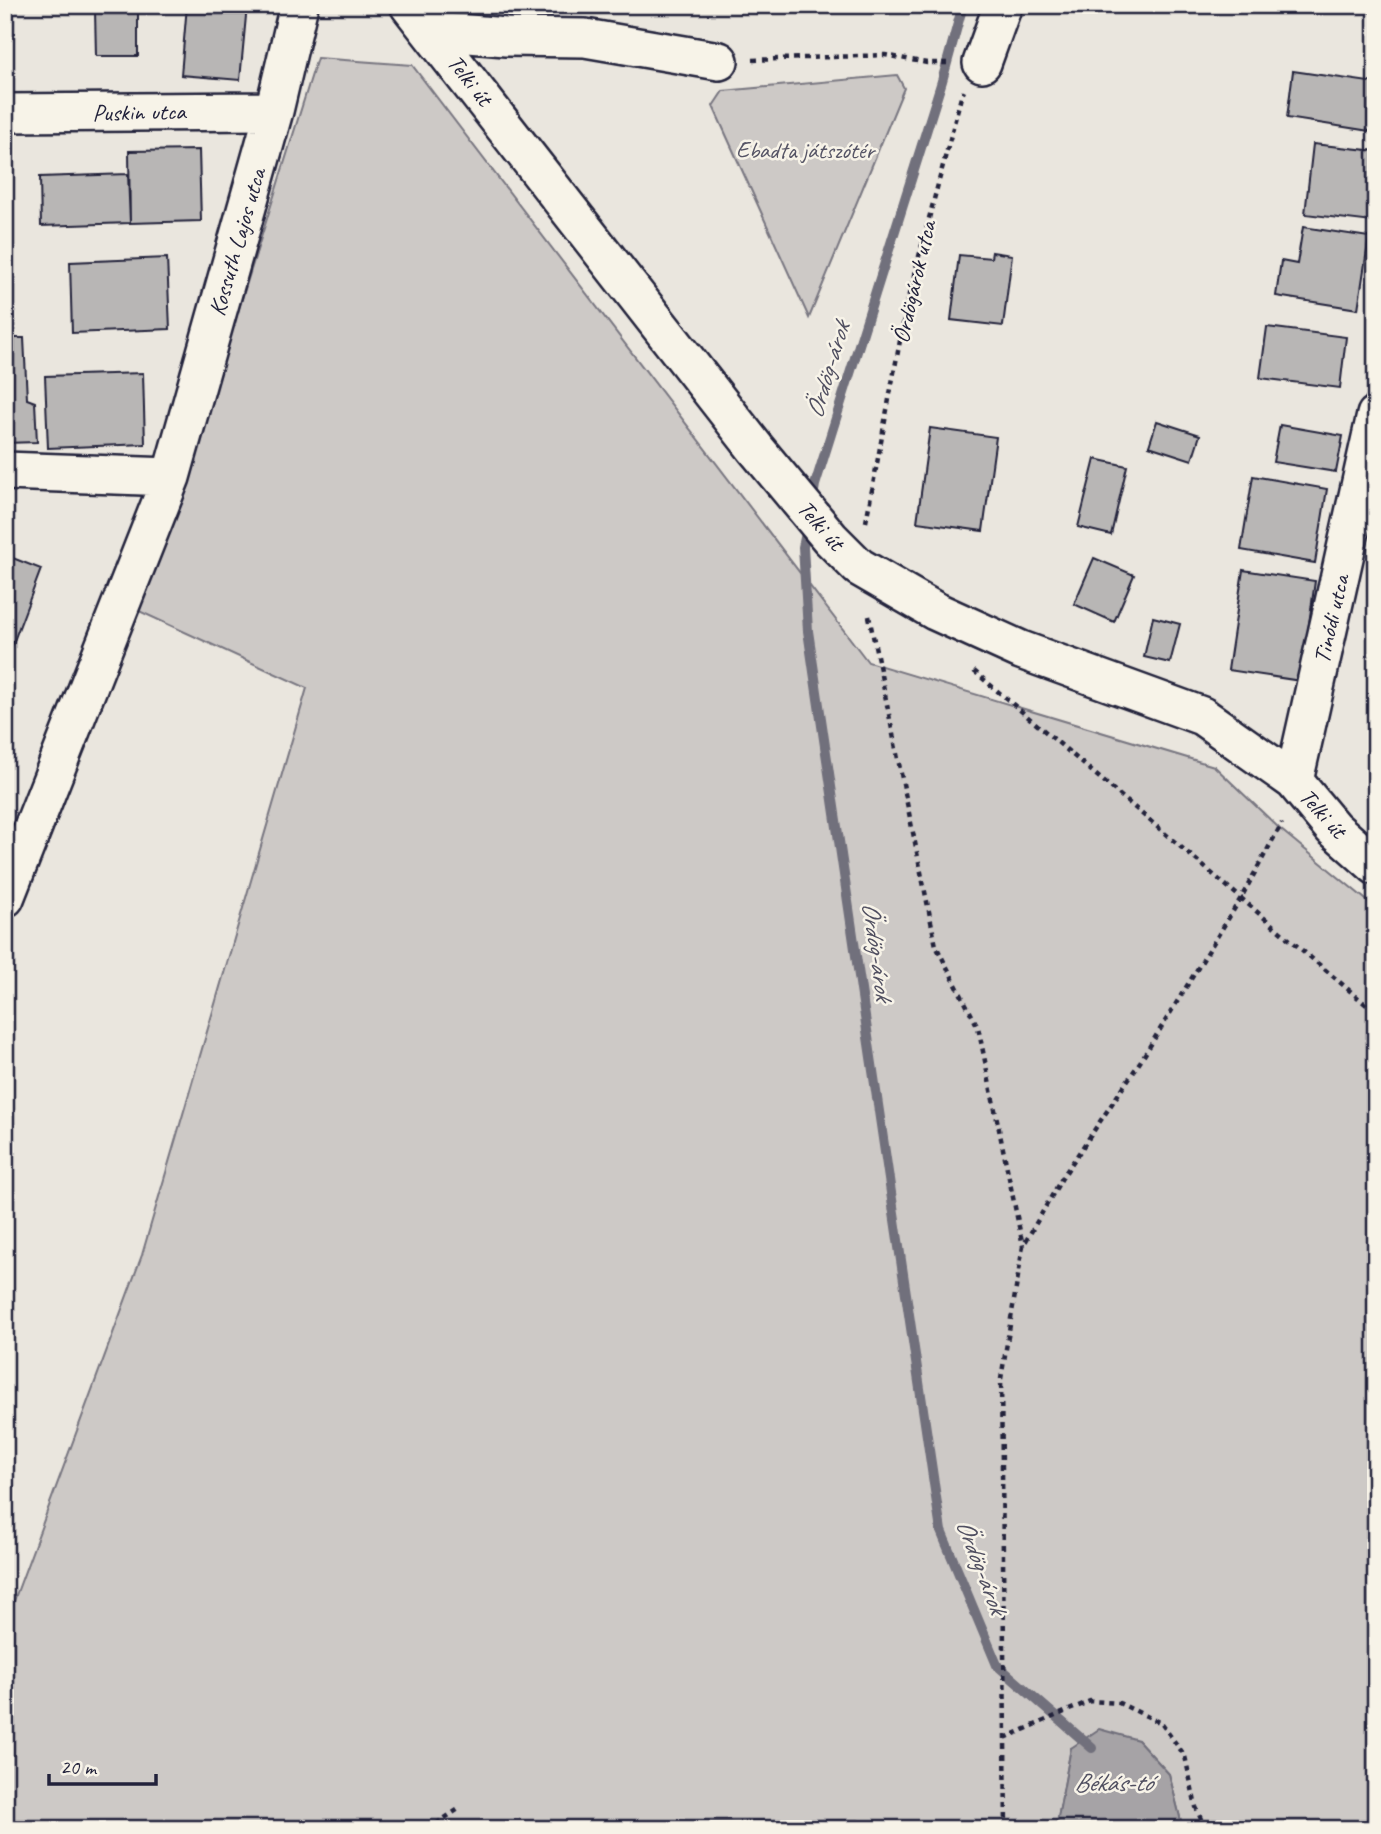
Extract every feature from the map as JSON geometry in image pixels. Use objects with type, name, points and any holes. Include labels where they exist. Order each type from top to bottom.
[{"type":"street","name":"Kossuth Lajos utca","points":[[5,898],[171,477],[274,111],[299,5]]},
{"type":"street","points":[[982,63],[1003,5]]},
{"type":"street","points":[[420,18],[506,37],[585,38],[719,61]]},
{"type":"street","name":"Telki út","points":[[420,18],[768,464],[830,538],[859,567],[935,611],[1021,650],[1202,716],[1294,781],[1333,828],[1376,866]]},
{"type":"street","name":"Puskin utca","points":[[5,113],[274,111]]},
{"type":"street","name":"Tinódi utca","points":[[1294,781],[1376,415]]},
{"type":"street","points":[[5,471],[171,477]]},
{"type":"path","points":[[719,61],[885,55],[927,64]]},
{"type":"path","name":"Ördögárok utca","points":[[859,567],[862,564],[868,505],[908,298],[961,97],[982,63]]},
{"type":"path","points":[[859,567],[936,946],[978,1027],[1023,1246]]},
{"type":"path","points":[[967,665],[1376,1013]]},
{"type":"path","points":[[1006,1829],[1001,1379],[1023,1246],[1062,1178],[1140,1062],[1241,898],[1280,829],[1294,781]]},
{"type":"path","points":[[1005,1738],[1090,1701],[1119,1703],[1161,1723],[1185,1756],[1196,1807],[1205,1829]]},
{"type":"path","points":[[428,1829],[460,1808]]},
{"type":"green space","points":[[317,58],[412,65],[868,662],[1214,766],[1280,829],[1376,908],[1376,1829],[1183,1829],[1169,1774],[1138,1740],[1071,1748],[1056,1829],[871,1829],[858,1820],[466,1825],[459,1829],[5,1829],[5,1625],[142,1255],[307,688],[139,611],[174,517]]},
{"type":"green space","name":"Ebadta játszótér","points":[[897,75],[904,88],[809,318],[713,106],[723,91]]},
{"type":"water","name":"Békás-tó","points":[[1099,1729],[1138,1740],[1169,1774],[1183,1829],[1056,1829],[1071,1748]]},
{"type":"building","points":[[187,5],[247,5],[240,80],[181,75]]},
{"type":"building","points":[[1376,5],[1376,13],[1335,7]]},
{"type":"building","points":[[138,9],[138,56],[96,56],[95,10]]},
{"type":"building","points":[[1293,71],[1376,83],[1376,132],[1287,118]]},
{"type":"building","points":[[1313,144],[1376,151],[1376,191],[1372,222],[1305,214]]},
{"type":"building","points":[[199,150],[201,221],[130,223],[129,151]]},
{"type":"building","points":[[128,174],[130,223],[41,226],[40,177]]},
{"type":"building","points":[[1303,227],[1369,237],[1358,309],[1276,296],[1281,261],[1297,264]]},
{"type":"building","points":[[992,252],[1012,255],[1003,326],[951,320],[959,255],[991,258]]},
{"type":"building","points":[[167,258],[170,329],[72,333],[70,262]]},
{"type":"building","points":[[1267,327],[1346,337],[1340,388],[1260,378]]},
{"type":"building","points":[[5,338],[24,338],[27,399],[35,402],[37,442],[5,443]]},
{"type":"building","points":[[143,373],[145,444],[48,448],[45,376]]},
{"type":"building","points":[[1157,421],[1200,435],[1192,460],[1149,446]]},
{"type":"building","points":[[1280,425],[1343,436],[1336,472],[1273,462]]},
{"type":"building","points":[[930,428],[996,437],[983,531],[917,522]]},
{"type":"building","points":[[1095,459],[1127,466],[1111,535],[1078,527]]},
{"type":"building","points":[[1253,476],[1327,489],[1315,563],[1241,550]]},
{"type":"building","points":[[5,555],[41,569],[6,662],[5,662]]},
{"type":"building","points":[[1094,558],[1134,575],[1114,622],[1074,604]]},
{"type":"building","points":[[1243,570],[1315,581],[1301,681],[1228,670]]},
{"type":"building","points":[[1153,617],[1180,624],[1170,663],[1144,657]]},
{"type":"waterway","name":"Ördög-árok","points":[[812,504],[815,485],[942,81],[963,5]]},
{"type":"waterway","name":"Ördög-árok","points":[[808,524],[803,547],[808,631],[941,1531],[997,1665],[1092,1748]]}]
